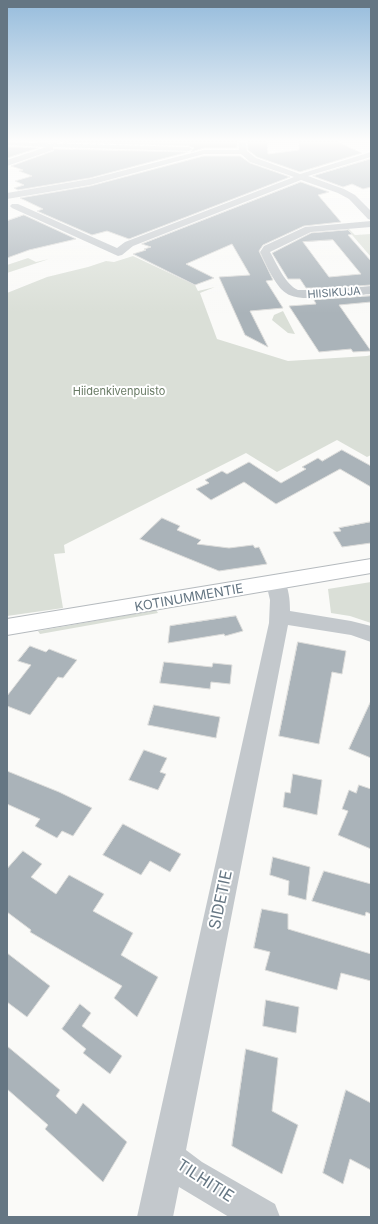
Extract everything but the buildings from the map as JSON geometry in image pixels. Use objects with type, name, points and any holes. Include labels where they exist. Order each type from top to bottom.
[{"type":"main road","name":"KOTINUMMENTIE","points":[[7,627],[371,566]]},
{"type":"street","points":[[15,206],[118,253],[129,244],[243,199]]},
{"type":"street","points":[[354,199],[371,217]]},
{"type":"street","name":"HIISIKUJA","points":[[371,224],[309,229],[268,248],[265,252],[282,281],[290,292],[294,294],[306,295],[371,290]]},
{"type":"street","name":"SIDETIE","points":[[155,1217],[273,647],[281,617],[280,599],[276,583]]},
{"type":"street","points":[[281,617],[351,628],[371,634]]},
{"type":"street","name":"TILHITIE","points":[[168,1158],[190,1174],[262,1217]]},
{"type":"green space","points":[[347,229],[355,235],[371,234],[371,257]]},
{"type":"green space","name":"Hiidenkivenpuisto","points":[[133,256],[195,285],[198,291],[215,287],[200,293],[217,339],[288,361],[371,355],[371,455],[367,457],[337,440],[277,472],[246,453],[64,545],[65,553],[54,554],[63,608],[7,616],[7,293],[47,277],[106,261],[114,262]]},
{"type":"green space","points":[[28,258],[36,262],[49,259],[7,273],[7,265]]},
{"type":"green space","points":[[283,311],[295,334],[288,333],[272,320],[274,315]]},
{"type":"green space","points":[[371,582],[371,623],[350,616],[331,613],[328,589]]},
{"type":"green space","points":[[156,610],[158,613],[40,634],[38,631]]}]
